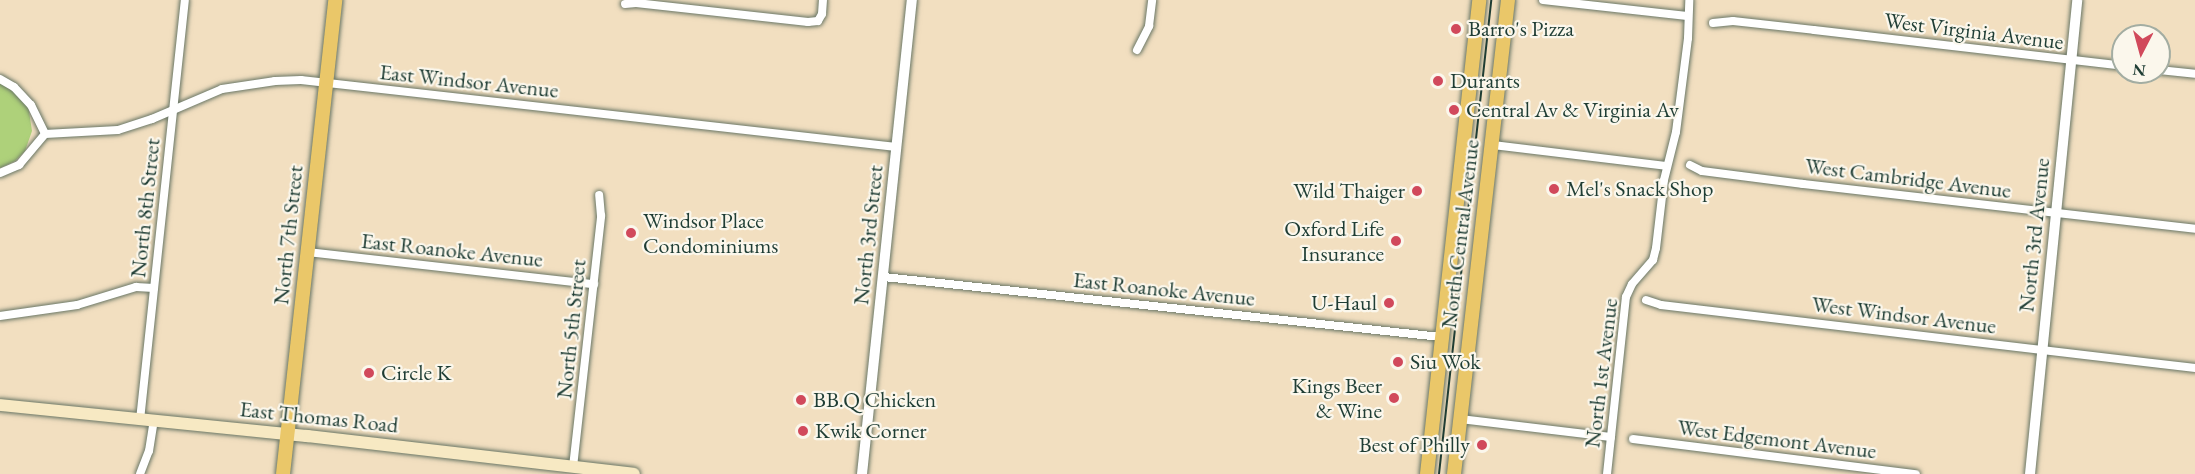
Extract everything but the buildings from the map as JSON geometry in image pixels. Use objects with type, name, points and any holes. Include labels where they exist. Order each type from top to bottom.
[{"type":"main road","name":"North 7th Street","points":[[284,474],[335,0]]},
{"type":"main road","name":"North Central Avenue","points":[[1427,474],[1479,0]]},
{"type":"main road","name":"North Central Avenue","points":[[1454,474],[1478,246],[1493,145],[1508,0]]},
{"type":"main road","name":"East Thomas Road","points":[[0,405],[634,474]]},
{"type":"street","name":"North 8th Street","points":[[140,420],[185,0]]},
{"type":"street","points":[[706,10],[707,0]]},
{"type":"street","points":[[625,4],[706,10],[808,22],[818,21],[822,14],[824,0]]},
{"type":"street","name":"North 3rd Street","points":[[862,474],[912,0]]},
{"type":"street","points":[[1137,50],[1149,26],[1152,0]]},
{"type":"street","points":[[1543,0],[1687,16]]},
{"type":"street","name":"North 1st Avenue","points":[[1607,474],[1626,297],[1632,284],[1653,260],[1666,166],[1677,123],[1688,39],[1689,0]]},
{"type":"street","name":"North 3rd Avenue","points":[[2030,474],[2077,0]]},
{"type":"street","name":"West Virginia Avenue","points":[[1713,23],[1733,21],[2111,65]]},
{"type":"street","points":[[2171,71],[2195,74]]},
{"type":"street","points":[[0,79],[14,87],[31,105],[45,134],[19,165],[0,173]]},
{"type":"street","name":"East Windsor Avenue","points":[[45,134],[118,130],[236,86],[275,81],[326,83],[896,147]]},
{"type":"street","points":[[1493,145],[1666,166]]},
{"type":"street","name":"West Cambridge Avenue","points":[[1690,165],[1702,171],[2195,229]]},
{"type":"street","name":"North 5th Street","points":[[573,467],[601,211],[599,195]]},
{"type":"street","name":"East Roanoke Avenue","points":[[307,252],[594,284]]},
{"type":"street","name":"East Roanoke Avenue","points":[[884,277],[1441,338]]},
{"type":"street","points":[[0,316],[77,305],[136,287],[154,288]]},
{"type":"street","name":"West Windsor Avenue","points":[[1646,300],[1660,305],[2195,368]]},
{"type":"street","points":[[1460,419],[1611,437]]},
{"type":"street","points":[[140,474],[149,451],[154,421]]},
{"type":"street","name":"West Edgemont Avenue","points":[[1633,439],[1917,474]]},
{"type":"green space","points":[[0,83],[13,90],[28,105],[32,131],[25,151],[15,161],[0,168]]},
{"type":"tram line","points":[[1439,474],[1491,0]]},
{"type":"place","name":"Barro's Pizza","points":[[1456,29]]},
{"type":"place","name":"Durants","points":[[1438,81]]},
{"type":"place","name":"Central Av & Virginia Av","points":[[1454,110]]},
{"type":"place","name":"Mel's Snack Shop","points":[[1554,189]]},
{"type":"place","name":"Wild Thaiger","points":[[1417,191]]},
{"type":"place","name":"Windsor Place Condominiums","points":[[631,233]]},
{"type":"place","name":"Oxford Life Insurance","points":[[1396,241]]},
{"type":"place","name":"U-Haul","points":[[1389,303]]},
{"type":"place","name":"Siu Wok","points":[[1398,362]]},
{"type":"place","name":"Circle K","points":[[369,373]]},
{"type":"place","name":"Kings Beer & Wine","points":[[1394,398]]},
{"type":"place","name":"BB.Q Chicken","points":[[801,400]]},
{"type":"place","name":"Kwik Corner","points":[[803,431]]},
{"type":"place","name":"Best of Philly","points":[[1482,445]]}]
